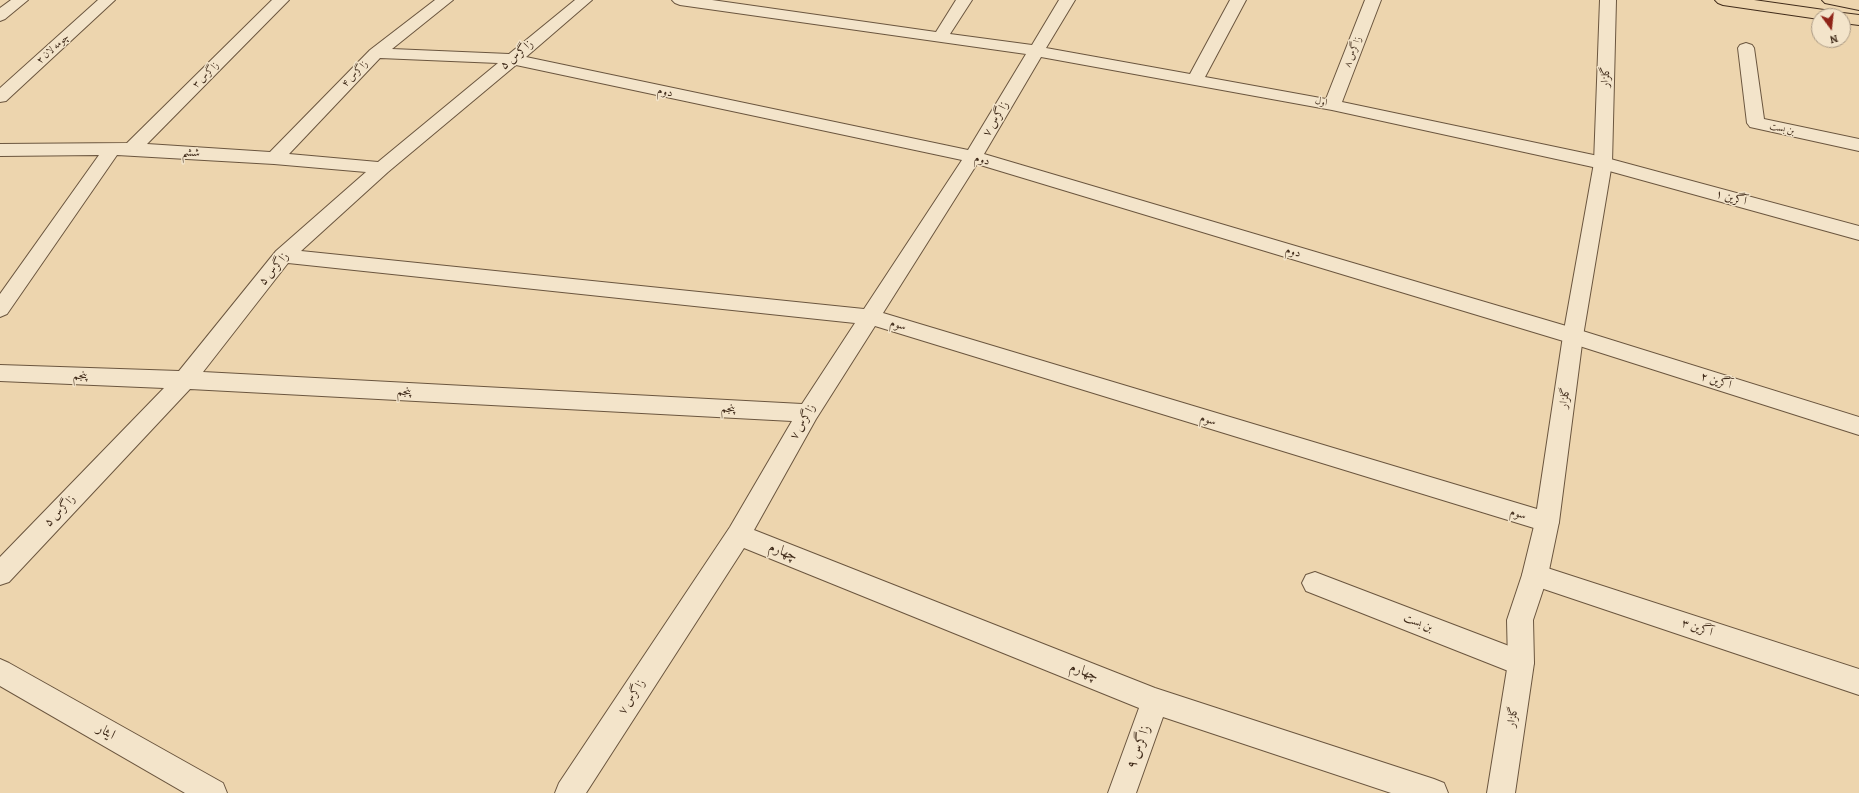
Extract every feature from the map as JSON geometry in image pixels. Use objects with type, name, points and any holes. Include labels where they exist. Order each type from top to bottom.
[{"type":"main road","points":[[1723,0],[1811,13]]},
{"type":"main road","points":[[1830,0],[1858,3]]},
{"type":"street","points":[[0,16],[20,0]]},
{"type":"street","name":"چومه لان ۲","points":[[0,97],[107,0]]},
{"type":"street","name":"زاگرس ۳","points":[[132,149],[281,0]]},
{"type":"street","name":"۴ زاگرس","points":[[274,158],[376,53],[445,0]]},
{"type":"street","name":"زاگرس ۵","points":[[0,574],[185,380],[283,256],[382,168],[584,0]]},
{"type":"street","points":[[680,0],[1037,51]]},
{"type":"street","points":[[940,37],[964,0]]},
{"type":"street","name":"زاگرس ۷","points":[[569,793],[739,535],[808,413],[973,157],[1066,0]]},
{"type":"street","points":[[1196,79],[1238,0]]},
{"type":"street","name":"زاگرس ۸","points":[[1332,105],[1373,0]]},
{"type":"street","name":"گلزار","points":[[1501,793],[1521,663],[1520,620],[1534,575],[1547,522],[1574,336],[1603,163],[1608,0]]},
{"type":"street","name":"بن بست","points":[[1746,48],[1756,123],[1859,145]]},
{"type":"street","name":"اول","points":[[1037,51],[1332,105],[1603,163]]},
{"type":"street","name":"دوم","points":[[376,53],[513,59],[973,157],[1574,336]]},
{"type":"street","points":[[0,309],[113,148]]},
{"type":"street","name":"ششم","points":[[0,150],[113,148],[274,158],[382,168]]},
{"type":"street","name":"آگرین ۱","points":[[1603,163],[1859,233]]},
{"type":"street","name":"سوم","points":[[283,256],[870,317],[1547,522]]},
{"type":"street","name":"آگرین ۲","points":[[1574,336],[1859,426]]},
{"type":"street","name":"پنجم","points":[[0,373],[185,380],[808,413]]},
{"type":"street","name":"چهارم","points":[[739,535],[1155,701],[1434,793]]},
{"type":"street","name":"آگرین ۳","points":[[1534,575],[1859,682]]},
{"type":"street","name":"بن بست","points":[[1315,583],[1521,663]]},
{"type":"street","name":"ایثار","points":[[0,672],[213,793]]},
{"type":"street","name":"زاگرس ۹","points":[[1122,793],[1155,701]]}]
